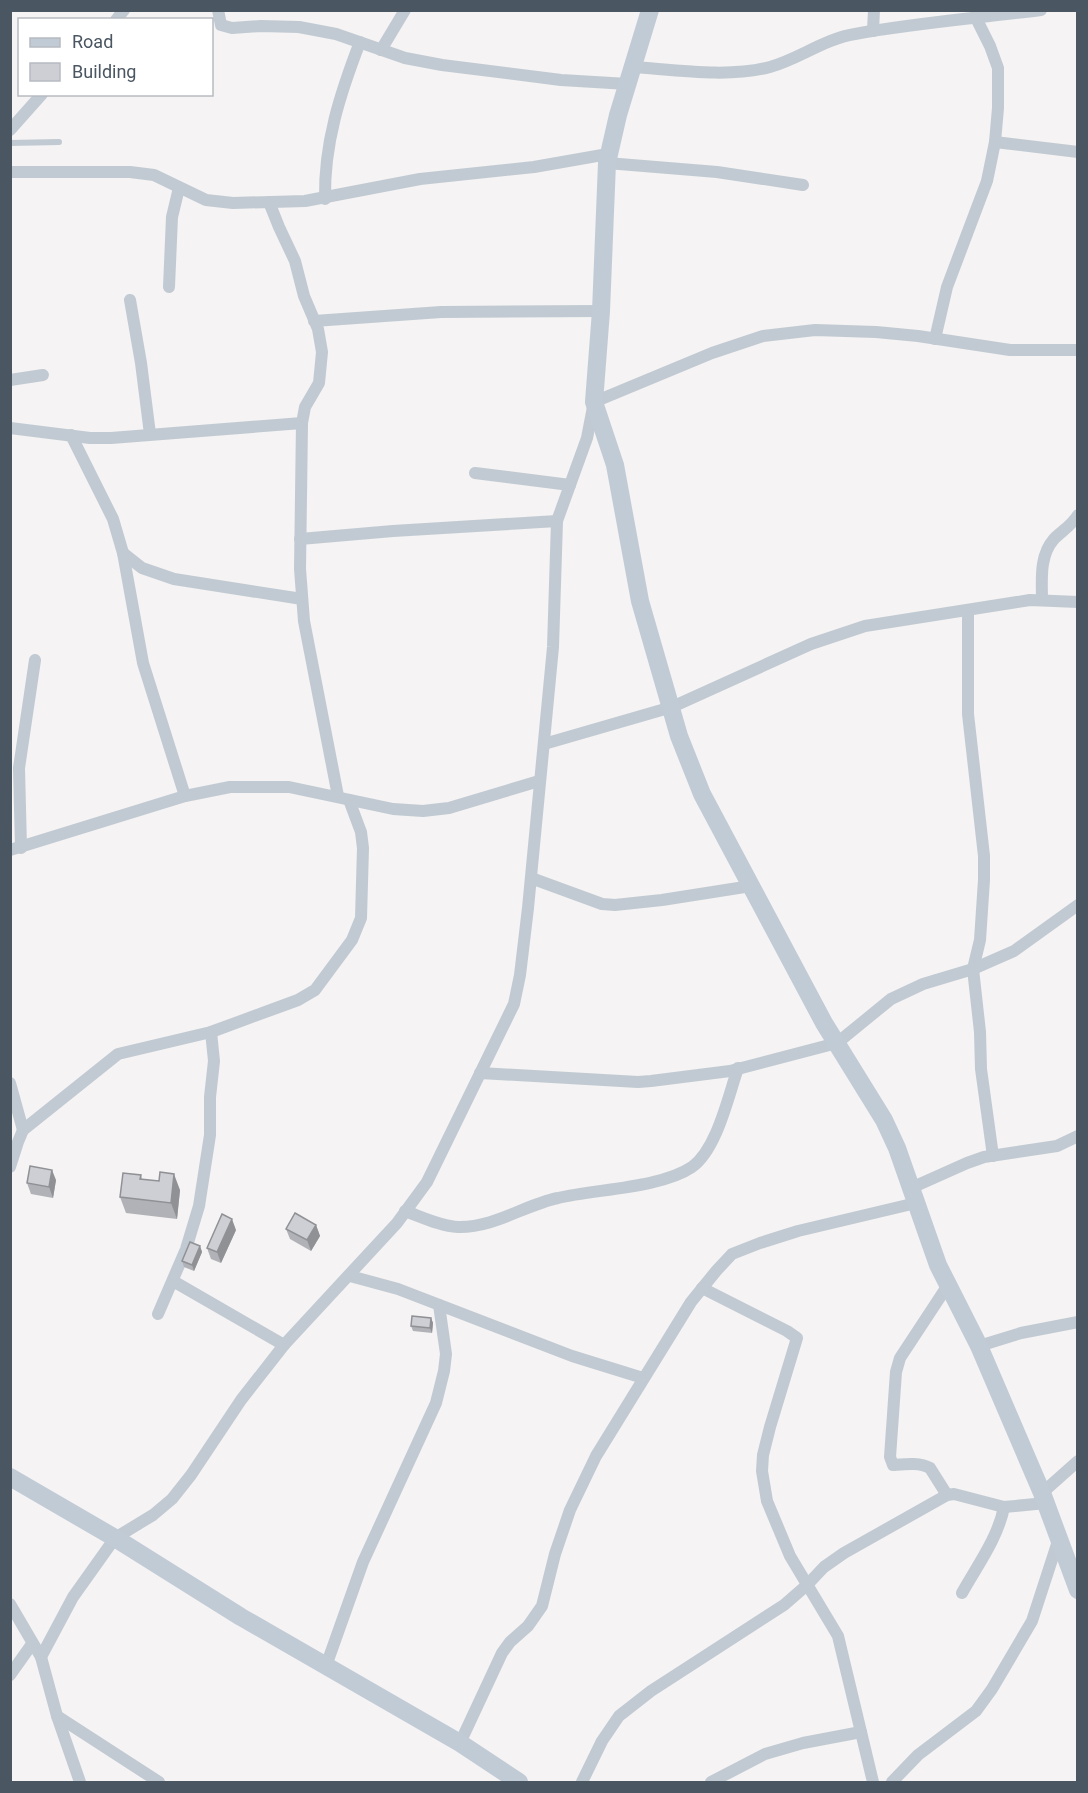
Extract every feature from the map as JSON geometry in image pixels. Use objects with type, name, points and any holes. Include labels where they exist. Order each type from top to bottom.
[{"type":"street","points":[[218,10],[221,25],[232,28],[299,27],[336,34],[405,58],[501,74],[561,80],[631,75],[740,72],[769,67],[820,44],[852,34],[984,15],[1041,10]]},
{"type":"street","points":[[381,50],[405,10]]},
{"type":"street","points":[[41,1657],[73,1597],[115,1538],[153,1515],[172,1498],[191,1475],[241,1400],[284,1346],[350,1276],[427,1182],[513,1004],[520,975],[531,878],[553,647],[557,521],[587,438],[594,402],[601,311],[607,159],[650,10]]},
{"type":"street","points":[[873,31],[874,10]]},
{"type":"street","points":[[936,339],[947,287],[987,181],[995,142],[998,68],[990,46],[984,15]]},
{"type":"street","points":[[325,199],[325,176],[334,114],[360,42]]},
{"type":"street","points":[[10,130],[40,96]]},
{"type":"street","points":[[995,142],[1077,152]]},
{"type":"street","points":[[10,172],[130,172],[154,175],[206,200],[233,203],[325,199],[420,179],[607,159],[803,185]]},
{"type":"street","points":[[169,287],[172,217],[179,188]]},
{"type":"street","points":[[17,1130],[118,1054],[211,1032],[298,1000],[315,990],[352,940],[361,918],[363,848],[361,832],[344,798],[304,621],[302,599],[300,539],[302,423],[305,407],[319,383],[322,352],[318,329],[304,296],[295,261],[269,202]]},
{"type":"street","points":[[130,300],[150,434]]},
{"type":"street","points":[[314,321],[441,312],[601,311]]},
{"type":"street","points":[[594,402],[712,353],[763,336],[815,330],[876,332],[1010,350],[1077,350]]},
{"type":"street","points":[[10,380],[43,375]]},
{"type":"street","points":[[594,402],[615,465],[640,600],[679,736],[702,794],[824,1023],[884,1120],[897,1148],[930,1245],[979,1346],[1044,1498],[1073,1569],[1077,1590]]},
{"type":"street","points":[[10,428],[111,438],[302,423]]},
{"type":"street","points":[[71,435],[113,519],[123,553],[143,663],[186,796]]},
{"type":"street","points":[[475,473],[570,485]]},
{"type":"street","points":[[1042,600],[1042,567],[1045,554],[1052,541],[1074,521],[1077,514]]},
{"type":"street","points":[[300,539],[557,521]]},
{"type":"street","points":[[123,553],[142,568],[174,579],[302,599]]},
{"type":"street","points":[[544,744],[672,707],[812,644],[865,626],[1042,600],[1077,602]]},
{"type":"street","points":[[968,611],[968,714],[984,856],[980,940],[973,969],[980,1032],[981,1069],[993,1156]]},
{"type":"street","points":[[35,660],[19,768],[16,849],[186,796],[230,787],[289,787],[393,809],[423,811],[449,808],[539,781]]},
{"type":"street","points":[[531,878],[589,900],[615,905],[751,886]]},
{"type":"street","points":[[480,1073],[638,1082],[738,1068],[837,1043],[898,994],[922,984],[973,969],[1014,951],[1077,905]]},
{"type":"street","points":[[158,1314],[186,1249],[199,1206],[210,1135],[210,1097],[214,1061],[211,1032]]},
{"type":"street","points":[[405,1211],[444,1225],[458,1227],[478,1225],[507,1217],[556,1198],[650,1182],[677,1175],[693,1166],[704,1155],[714,1135],[738,1068]]},
{"type":"street","points":[[10,1083],[18,1142],[10,1167]]},
{"type":"street","points":[[460,1743],[502,1653],[536,1617],[542,1606],[555,1554],[570,1510],[596,1456],[690,1302],[732,1254],[760,1243],[914,1196],[967,1163],[993,1156],[1058,1146],[1077,1136]]},
{"type":"street","points":[[350,1276],[398,1289],[572,1356],[643,1378]]},
{"type":"street","points":[[173,1281],[284,1346]]},
{"type":"street","points":[[947,1494],[930,1468],[919,1465],[893,1464],[890,1457],[896,1372],[900,1358],[948,1285]]},
{"type":"street","points":[[702,1288],[797,1338],[763,1455],[762,1472],[768,1500],[790,1556],[838,1636],[873,1782]]},
{"type":"street","points":[[326,1666],[363,1562],[436,1403],[446,1354],[439,1305]]},
{"type":"street","points":[[979,1346],[1021,1333],[1077,1322]]},
{"type":"street","points":[[582,1782],[602,1741],[619,1716],[651,1691],[762,1620],[807,1585],[824,1567],[844,1553],[947,1494],[1004,1507],[1044,1498],[1077,1461]]},
{"type":"street","points":[[10,1477],[115,1538],[241,1617],[460,1743],[519,1782]]},
{"type":"street","points":[[962,1593],[1001,1521],[1004,1507]]},
{"type":"street","points":[[892,1782],[918,1755],[976,1711],[992,1689],[1032,1622],[1059,1538]]},
{"type":"street","points":[[10,1604],[41,1657],[57,1716],[80,1782]]},
{"type":"street","points":[[10,1675],[32,1644]]},
{"type":"street","points":[[57,1716],[159,1782]]},
{"type":"street","points":[[711,1782],[765,1754],[803,1743],[861,1732]]},
{"type":"lane","points":[[10,143],[59,142]]},
{"type":"building","points":[[30,1166],[52,1170],[49,1187],[27,1183]]},
{"type":"building","points":[[160,1172],[174,1174],[171,1203],[120,1197],[123,1173],[141,1175],[140,1179],[159,1181]]},
{"type":"building","points":[[295,1213],[316,1225],[307,1240],[286,1229]]},
{"type":"building","points":[[222,1214],[232,1219],[217,1252],[207,1248]]},
{"type":"building","points":[[190,1242],[200,1246],[192,1265],[182,1261]]},
{"type":"building","points":[[412,1316],[431,1318],[430,1328],[411,1326]]}]
